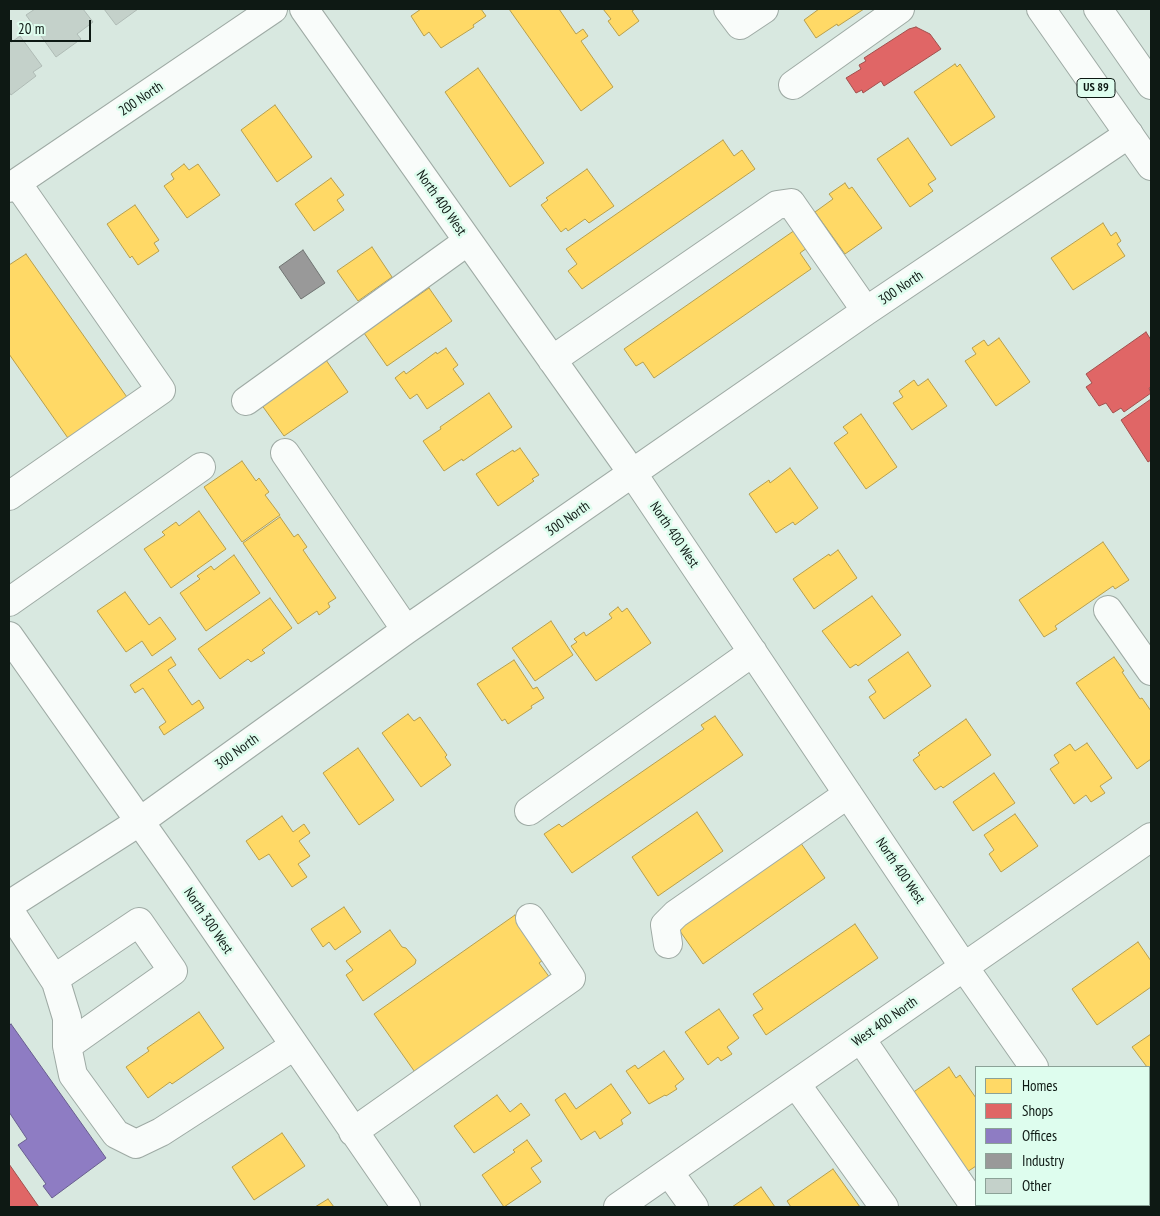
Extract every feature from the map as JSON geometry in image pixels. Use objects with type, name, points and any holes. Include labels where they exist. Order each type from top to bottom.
[{"type":"street","name":"200 North","points":[[13,185],[273,9]]},
{"type":"street","name":"North 400 West","points":[[304,9],[633,474],[964,967],[1033,1066]]},
{"type":"street","points":[[728,9],[740,25],[764,9]]},
{"type":"street","points":[[793,85],[900,9]]},
{"type":"street","name":"US 89","points":[[1041,9],[1151,166]]},
{"type":"street","points":[[1098,9],[1151,85]]},
{"type":"street","name":"300 North","points":[[9,905],[140,822],[406,630],[866,311],[1129,134]]},
{"type":"street","points":[[9,496],[161,390],[13,185]]},
{"type":"street","points":[[552,360],[777,205],[791,203],[866,311]]},
{"type":"street","points":[[246,401],[468,241]]},
{"type":"street","points":[[285,454],[406,630]]},
{"type":"street","points":[[9,602],[201,467]]},
{"type":"street","points":[[1108,610],[1151,671]]},
{"type":"street","name":"North 300 West","points":[[9,636],[406,1207]]},
{"type":"street","points":[[529,810],[753,652]]},
{"type":"street","points":[[668,944],[665,925],[676,914],[848,794]]},
{"type":"street","name":"West 400 North","points":[[618,1207],[1151,837]]},
{"type":"street","points":[[9,910],[56,982],[67,1018],[67,1046],[72,1075],[116,1134],[136,1144],[161,1132],[294,1046]]},
{"type":"street","points":[[353,1132],[571,978],[530,918]]},
{"type":"street","points":[[54,979],[139,922],[173,971],[67,1046]]},
{"type":"street","points":[[861,1039],[974,1205]]},
{"type":"street","points":[[796,1084],[884,1207]]},
{"type":"street","points":[[669,1172],[694,1207]]},
{"type":"building: Homes","points":[[421,9],[481,9],[486,16],[473,25],[474,27],[441,48],[429,32],[424,36],[411,16]]},
{"type":"building: Homes","points":[[509,9],[559,9],[576,34],[583,29],[588,36],[581,41],[613,87],[581,111]]},
{"type":"building: Homes","points":[[603,9],[635,9],[632,11],[639,21],[619,36],[608,21],[611,19]]},
{"type":"building: Homes","points":[[819,9],[864,9],[816,38],[804,20]]},
{"type":"building: Homes","points":[[955,64],[957,67],[960,64],[995,117],[951,146],[914,92]]},
{"type":"building: Homes","points":[[478,68],[544,163],[510,187],[445,92]]},
{"type":"building: Homes","points":[[275,105],[312,157],[277,182],[241,130]]},
{"type":"building: Homes","points":[[908,138],[936,179],[928,184],[933,191],[910,207],[877,159]]},
{"type":"building: Homes","points":[[723,140],[734,156],[742,150],[755,169],[582,289],[568,271],[577,264],[566,249]]},
{"type":"building: Homes","points":[[184,164],[189,170],[198,164],[220,195],[187,218],[164,186],[174,179],[171,174]]},
{"type":"building: Homes","points":[[587,169],[614,206],[589,223],[585,219],[568,231],[566,228],[561,232],[541,205],[548,200],[546,198]]},
{"type":"building: Homes","points":[[331,178],[344,195],[337,200],[344,210],[314,231],[295,204]]},
{"type":"building: Homes","points":[[845,183],[849,189],[852,187],[882,228],[845,254],[815,212],[833,199],[829,194]]},
{"type":"building: Homes","points":[[135,205],[159,240],[154,243],[159,251],[138,265],[132,256],[130,258],[107,224]]},
{"type":"building: Homes","points":[[1103,223],[1111,236],[1116,232],[1121,241],[1117,244],[1125,256],[1073,290],[1051,258]]},
{"type":"building: Homes","points":[[795,230],[807,248],[800,253],[811,269],[654,378],[643,362],[636,366],[624,349]]},
{"type":"building: Homes","points":[[372,247],[392,277],[358,301],[337,271]]},
{"type":"building: Homes","points":[[26,254],[129,400],[70,441],[9,354],[9,265]]},
{"type":"building: Homes","points":[[429,288],[452,321],[387,366],[364,333]]},
{"type":"building: Homes","points":[[999,338],[1030,382],[996,406],[965,361],[976,354],[972,348],[984,340],[988,346]]},
{"type":"building: Homes","points":[[446,348],[458,365],[453,369],[464,384],[427,409],[417,394],[410,399],[395,378],[404,371],[406,374],[436,352],[437,354]]},
{"type":"building: Homes","points":[[326,360],[348,392],[284,436],[261,404]]},
{"type":"building: Homes","points":[[928,379],[947,406],[912,430],[893,403],[903,397],[899,391],[914,380],[918,386]]},
{"type":"building: Homes","points":[[489,393],[512,427],[463,461],[462,459],[444,471],[423,441]]},
{"type":"building: Homes","points":[[861,414],[897,467],[866,489],[834,443],[848,433],[843,427]]},
{"type":"building: Homes","points":[[520,448],[539,475],[532,479],[534,481],[498,506],[476,474],[513,450],[514,452]]},
{"type":"building: Homes","points":[[242,461],[256,481],[259,478],[269,492],[265,495],[280,515],[242,542],[204,487]]},
{"type":"building: Homes","points":[[790,468],[818,508],[795,525],[793,522],[776,533],[749,494],[769,480],[770,483]]},
{"type":"building: Homes","points":[[199,511],[226,549],[171,588],[144,549],[165,535],[162,532],[176,522],[179,526]]},
{"type":"building: Homes","points":[[280,517],[294,537],[298,534],[307,547],[303,550],[336,598],[328,603],[330,607],[319,615],[317,611],[298,624],[243,543]]},
{"type":"building: Homes","points":[[1103,542],[1129,580],[1115,589],[1113,586],[1055,626],[1057,629],[1044,637],[1019,600]]},
{"type":"building: Homes","points":[[838,550],[857,578],[814,609],[793,579],[829,554],[830,556]]},
{"type":"building: Homes","points":[[234,555],[260,593],[206,631],[180,593],[200,579],[197,576],[211,566],[214,570]]},
{"type":"building: Homes","points":[[125,592],[149,625],[160,617],[176,639],[152,656],[142,641],[126,652],[97,611]]},
{"type":"building: Homes","points":[[872,596],[901,635],[858,666],[856,664],[850,668],[822,631]]},
{"type":"building: Homes","points":[[270,598],[292,628],[262,650],[265,653],[251,662],[248,659],[220,679],[198,649]]},
{"type":"building: Homes","points":[[618,607],[622,612],[627,608],[651,643],[596,681],[571,646],[577,642],[574,639],[584,632],[586,636],[612,618],[609,614]]},
{"type":"building: Homes","points":[[551,621],[573,655],[535,681],[512,648]]},
{"type":"building: Homes","points":[[908,652],[931,686],[884,719],[869,697],[876,692],[868,680]]},
{"type":"building: Homes","points":[[171,657],[176,665],[168,670],[192,705],[199,700],[204,708],[164,735],[159,727],[166,722],[143,688],[135,693],[130,685]]},
{"type":"building: Homes","points":[[1114,657],[1140,699],[1142,698],[1151,711],[1151,759],[1137,769],[1076,683]]},
{"type":"building: Homes","points":[[514,660],[533,689],[537,687],[544,698],[508,724],[505,719],[502,721],[477,684]]},
{"type":"building: Homes","points":[[408,714],[414,721],[420,717],[447,755],[445,757],[451,765],[421,787],[382,733]]},
{"type":"building: Homes","points":[[715,716],[743,755],[572,873],[544,834],[559,824],[562,827],[704,729],[701,725]]},
{"type":"building: Homes","points":[[966,719],[991,755],[943,788],[941,786],[935,790],[913,760],[920,755],[918,753]]},
{"type":"building: Homes","points":[[1087,743],[1112,778],[1100,786],[1105,793],[1091,802],[1086,795],[1074,804],[1050,769],[1059,763],[1054,755],[1070,744],[1075,751]]},
{"type":"building: Homes","points":[[358,748],[394,800],[359,825],[323,773]]},
{"type":"building: Homes","points":[[994,773],[1015,803],[973,831],[953,802]]},
{"type":"building: Homes","points":[[697,812],[723,851],[658,896],[632,857]]},
{"type":"building: Homes","points":[[1015,814],[1038,846],[1001,872],[989,854],[994,850],[984,835]]},
{"type":"building: Homes","points":[[282,816],[293,832],[304,824],[310,833],[299,841],[310,856],[298,864],[307,877],[292,887],[269,854],[259,860],[246,841]]},
{"type":"building: Homes","points":[[798,839],[825,878],[703,964],[675,924]]},
{"type":"building: Homes","points":[[344,907],[361,932],[335,950],[329,942],[323,947],[311,929]]},
{"type":"building: Homes","points":[[515,915],[546,958],[539,963],[550,978],[417,1075],[374,1014]]},
{"type":"building: Homes","points":[[855,924],[878,958],[766,1035],[753,1015],[763,1009],[753,994]]},
{"type":"building: Homes","points":[[390,930],[402,947],[406,948],[416,960],[415,964],[363,1001],[346,975],[353,970],[346,961]]},
{"type":"building: Homes","points":[[1138,942],[1151,961],[1151,987],[1097,1025],[1072,989]]},
{"type":"building: Homes","points":[[719,1009],[739,1038],[727,1047],[732,1054],[721,1061],[718,1057],[708,1065],[685,1032]]},
{"type":"building: Homes","points":[[199,1012],[224,1048],[148,1098],[126,1067],[149,1051],[147,1048]]},
{"type":"building: Homes","points":[[1151,1034],[1151,1074],[1150,1066],[1146,1066],[1132,1047]]},
{"type":"building: Homes","points":[[664,1051],[684,1079],[675,1086],[677,1089],[649,1104],[626,1071],[635,1065],[638,1069]]},
{"type":"building: Homes","points":[[949,1067],[956,1078],[960,1075],[975,1097],[975,1167],[964,1174],[908,1096]]},
{"type":"building: Homes","points":[[611,1084],[631,1113],[621,1120],[623,1124],[600,1139],[595,1131],[581,1140],[555,1100],[565,1093],[576,1109]]},
{"type":"building: Homes","points":[[497,1095],[510,1112],[521,1103],[530,1115],[474,1153],[454,1126]]},
{"type":"building: Homes","points":[[282,1133],[305,1166],[254,1200],[232,1167]]},
{"type":"building: Homes","points":[[527,1140],[542,1161],[531,1168],[541,1182],[504,1207],[482,1175],[515,1152],[513,1150]]},
{"type":"building: Homes","points":[[833,1169],[860,1207],[791,1207],[787,1201]]},
{"type":"building: Homes","points":[[761,1187],[775,1207],[732,1207]]},
{"type":"building: Homes","points":[[328,1199],[334,1207],[315,1207]]},
{"type":"building: Homes","points":[[1051,1206],[1052,1207],[1022,1207]]},
{"type":"building: Shops","points":[[916,27],[930,34],[941,49],[884,86],[881,81],[863,93],[862,90],[856,93],[846,78],[861,69],[859,65],[866,61],[864,58],[909,29]]},
{"type":"building: Shops","points":[[1146,332],[1151,340],[1151,387],[1149,388],[1151,393],[1124,412],[1121,408],[1113,413],[1106,403],[1099,406],[1086,387],[1092,383],[1086,374]]},
{"type":"building: Shops","points":[[1151,399],[1151,460],[1148,462],[1121,420]]},
{"type":"building: Shops","points":[[9,1164],[39,1207],[9,1207]]},
{"type":"building: Offices","points":[[11,1024],[106,1158],[52,1198],[43,1186],[46,1184],[18,1145],[27,1139],[9,1112],[9,1026]]},
{"type":"building: Industry","points":[[303,250],[325,283],[301,299],[279,267]]},
{"type":"building: Other","points":[[35,9],[83,9],[93,22],[77,34],[81,39],[56,57],[26,15]]},
{"type":"building: Other","points":[[104,9],[138,9],[116,25]]},
{"type":"building: Other","points":[[20,36],[42,66],[33,72],[36,76],[11,95],[9,92],[9,44]]}]
